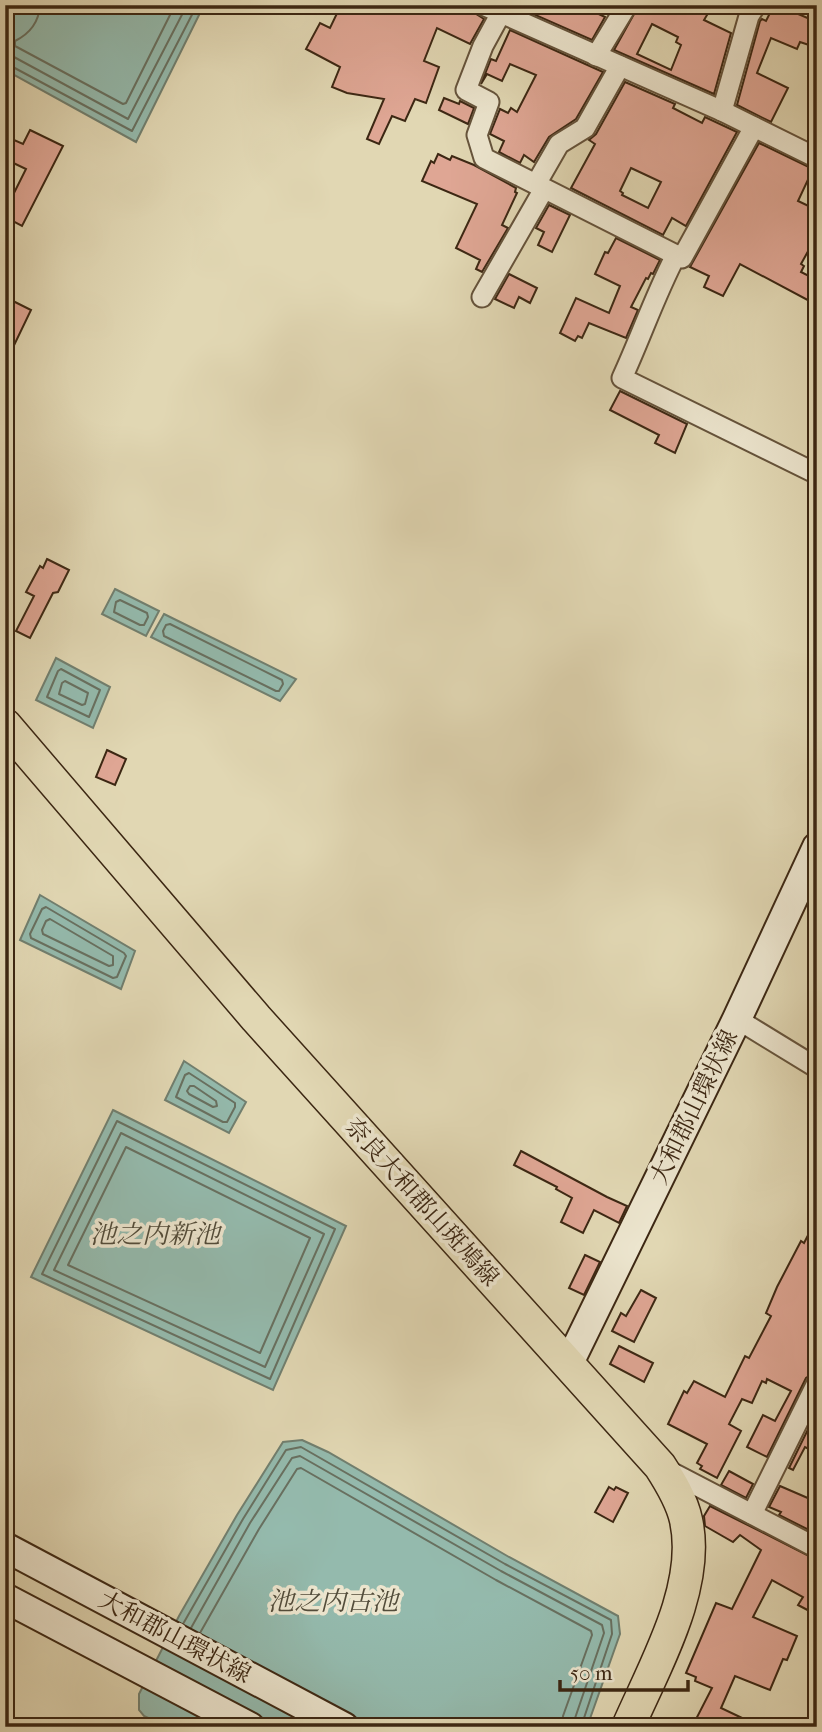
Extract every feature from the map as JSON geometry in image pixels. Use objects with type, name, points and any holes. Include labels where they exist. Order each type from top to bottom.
[{"type":"main road","name":"奈良大和郡山斑鳩線","points":[[5,725],[256,1018],[660,1466],[675,1490],[688,1530],[688,1569],[676,1615],[628,1727]]},
{"type":"main road","name":"大和郡山環状線","points":[[568,1365],[737,1019],[817,847]]},
{"type":"main road","name":"大和郡山環状線","points":[[5,1547],[344,1727]]},
{"type":"main road","name":"大和郡山環状線","points":[[5,1598],[250,1727]]},
{"type":"street","points":[[483,5],[722,111],[817,158]]},
{"type":"street","points":[[596,56],[627,5]]},
{"type":"street","points":[[722,111],[749,16],[756,5]]},
{"type":"street","points":[[501,13],[483,46],[466,90],[489,102],[477,135],[484,158],[682,258],[754,127]]},
{"type":"street","points":[[482,297],[559,144],[585,128],[620,66]]},
{"type":"street","points":[[676,255],[654,296],[644,330],[622,378],[817,474]]},
{"type":"street","points":[[737,1019],[817,1068]]},
{"type":"street","points":[[752,1514],[814,1394]]},
{"type":"street","points":[[660,1466],[817,1548]]},
{"type":"street","points":[[688,1530],[709,1491]]},
{"type":"water","points":[[16,5],[204,5],[136,142],[5,70],[5,20]]},
{"type":"water","points":[[115,589],[159,611],[146,636],[102,614]]},
{"type":"water","points":[[164,614],[296,679],[280,701],[151,637]]},
{"type":"water","points":[[56,658],[110,687],[93,728],[36,700]]},
{"type":"water","points":[[40,895],[135,951],[121,989],[20,940]]},
{"type":"water","points":[[184,1061],[246,1102],[229,1133],[165,1100]]},
{"type":"water","name":"池之内新池","points":[[113,1110],[346,1226],[273,1390],[31,1277]]},
{"type":"water","name":"池之内古池","points":[[302,1440],[328,1452],[509,1557],[618,1616],[620,1634],[587,1727],[167,1727],[144,1716],[139,1710],[139,1694],[179,1616],[283,1442]]},
{"type":"building","points":[[341,5],[462,5],[484,19],[470,44],[437,28],[424,61],[439,67],[426,103],[415,99],[405,121],[392,116],[379,144],[367,139],[384,99],[347,93],[332,87],[340,67],[306,49],[320,23],[330,28]]},
{"type":"building","points":[[536,5],[580,5],[605,17],[592,40],[533,14]]},
{"type":"building","points":[[639,5],[713,5],[704,20],[731,33],[714,94],[614,50]],"holes":[[[652,24],[678,37],[676,42],[681,45],[671,70],[637,54]]]},
{"type":"building","points":[[774,5],[802,5],[798,14],[817,22],[817,27],[809,45],[800,42],[797,49],[771,38],[757,73],[788,88],[771,122],[737,105],[760,21],[766,21]]},
{"type":"building","points":[[510,30],[603,72],[576,119],[549,137],[534,162],[524,155],[520,163],[499,152],[504,141],[490,134],[500,109],[508,113],[511,108],[517,112],[536,75],[510,64],[502,81],[487,74],[481,84],[491,59],[496,61]]},
{"type":"building","points":[[625,82],[675,104],[673,108],[702,123],[705,117],[737,132],[686,226],[672,218],[663,235],[571,188],[595,144],[589,140],[596,134]],"holes":[[[631,168],[661,182],[648,208],[622,195],[620,191]]]},
{"type":"building","points":[[444,98],[459,104],[460,101],[474,108],[468,124],[439,110]]},
{"type":"building","points":[[30,130],[63,146],[22,226],[5,217],[5,211],[26,169],[5,159],[5,136],[23,144]]},
{"type":"building","points":[[759,143],[813,169],[798,201],[817,210],[817,235],[801,264],[804,266],[801,272],[817,280],[817,305],[740,264],[723,296],[704,287],[709,276],[690,267]]},
{"type":"building","points":[[438,154],[450,160],[452,156],[474,165],[516,188],[517,193],[502,225],[508,228],[482,272],[476,269],[480,260],[456,248],[477,204],[422,181],[431,161],[434,163]]},
{"type":"building","points":[[549,205],[570,215],[552,252],[538,245],[544,232],[536,228]]},
{"type":"building","points":[[616,238],[660,260],[653,274],[646,278],[631,307],[638,310],[626,338],[589,323],[582,338],[578,336],[575,341],[560,333],[576,298],[609,313],[620,286],[595,274],[605,252],[608,253]]},
{"type":"building","points":[[509,274],[537,288],[530,303],[519,297],[514,308],[495,299]]},
{"type":"building","points":[[5,297],[31,310],[5,364]]},
{"type":"building","points":[[620,391],[687,424],[675,453],[655,443],[659,435],[610,410]]},
{"type":"building","points":[[47,559],[69,570],[58,592],[53,593],[30,638],[16,631],[34,596],[26,592],[40,566],[43,568]]},
{"type":"building","points":[[107,750],[126,759],[115,785],[96,777]]},
{"type":"building","points":[[521,1151],[627,1206],[619,1223],[594,1210],[583,1233],[561,1222],[572,1198],[556,1189],[557,1187],[514,1165]]},
{"type":"building","points":[[817,1218],[817,1371],[806,1378],[767,1457],[747,1447],[763,1415],[775,1421],[791,1391],[767,1379],[766,1383],[762,1381],[752,1403],[742,1399],[729,1424],[741,1431],[717,1478],[700,1469],[702,1466],[697,1463],[707,1444],[668,1424],[684,1391],[687,1393],[694,1381],[725,1397],[745,1356],[749,1358],[771,1316],[766,1313],[777,1287],[801,1241],[804,1243]]},
{"type":"building","points":[[585,1255],[600,1262],[584,1295],[569,1288]]},
{"type":"building","points":[[641,1290],[656,1298],[634,1342],[612,1331],[621,1313],[626,1316]]},
{"type":"building","points":[[619,1346],[653,1363],[644,1382],[610,1364]]},
{"type":"building","points":[[817,1411],[817,1453],[805,1447],[793,1470],[789,1468]]},
{"type":"building","points":[[729,1471],[753,1484],[746,1498],[721,1485]]},
{"type":"building","points":[[780,1486],[817,1502],[817,1534],[769,1507]]},
{"type":"building","points":[[609,1487],[614,1490],[616,1487],[628,1493],[613,1522],[595,1512]]},
{"type":"building","points":[[710,1506],[817,1560],[817,1615],[798,1605],[803,1597],[772,1580],[753,1617],[797,1636],[787,1660],[783,1659],[770,1690],[735,1676],[721,1708],[761,1727],[702,1727],[694,1723],[712,1688],[695,1681],[696,1677],[686,1673],[716,1603],[732,1609],[761,1550],[740,1535],[733,1542],[705,1526],[704,1516]]}]
